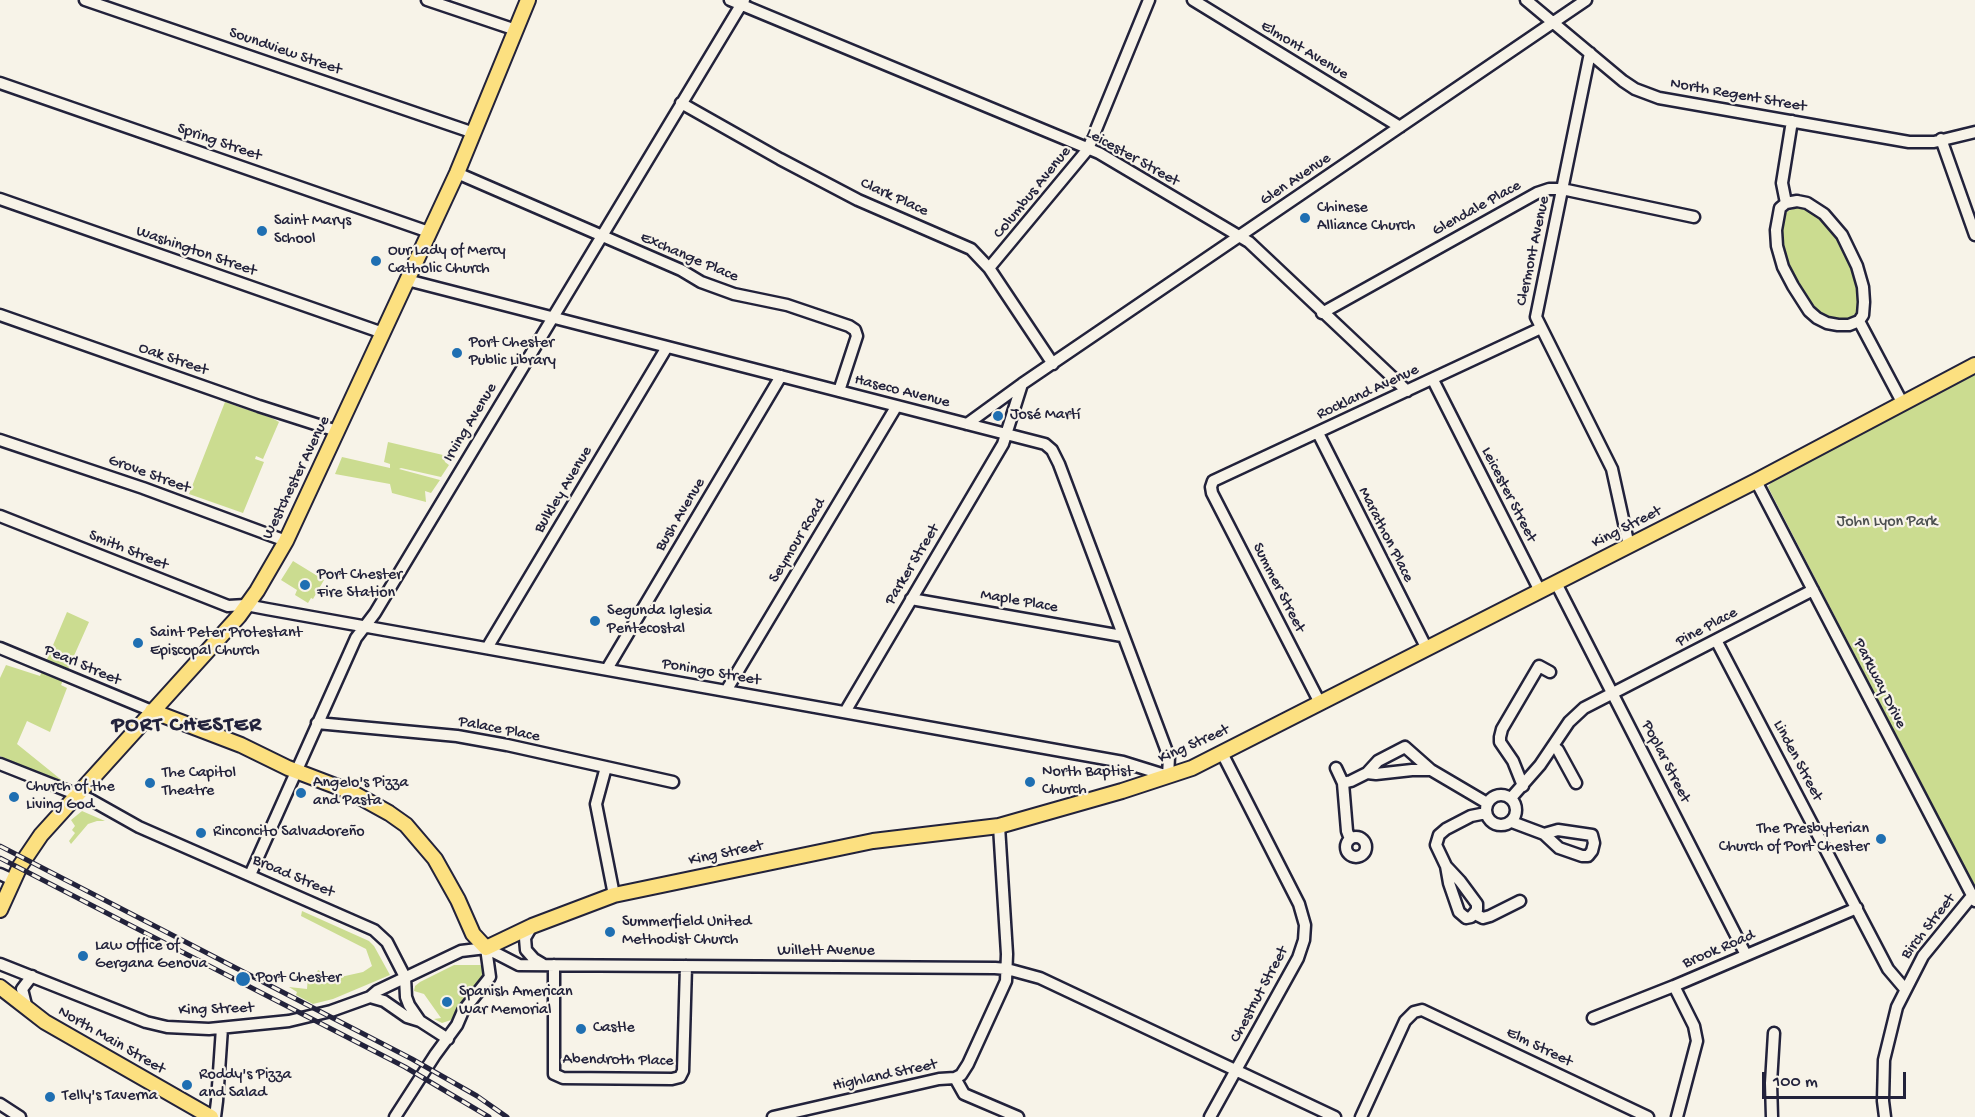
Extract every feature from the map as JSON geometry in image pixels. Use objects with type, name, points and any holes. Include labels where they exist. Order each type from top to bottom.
[{"type":"main road","name":"Westchester Avenue","points":[[0,910],[6,877],[75,794],[152,711],[257,591],[286,541],[457,173],[528,0]]},
{"type":"main road","name":"King Street","points":[[486,948],[532,926],[614,895],[873,841],[999,826],[1192,768],[1756,481],[1975,365]]},
{"type":"main road","points":[[152,711],[241,745],[296,771],[351,792],[406,825],[435,858],[473,934],[486,948]]},
{"type":"main road","name":"North Main Street","points":[[0,987],[27,1009],[66,1035],[213,1117]]},
{"type":"street","name":"Soundview Street","points":[[86,0],[474,133]]},
{"type":"street","points":[[427,0],[516,30]]},
{"type":"street","name":"Leicester Street","points":[[730,0],[742,2],[1099,153],[1249,242],[1407,391]]},
{"type":"street","name":"Columbus Avenue","points":[[989,268],[1088,149],[1149,0]]},
{"type":"street","name":"Elmont Avenue","points":[[1193,0],[1212,4],[1400,127]]},
{"type":"street","name":"North Regent Street","points":[[1526,0],[1635,89],[1650,95],[1909,142],[1941,140],[1975,132]]},
{"type":"street","name":"Glen Avenue","points":[[967,424],[1022,384],[1586,0]]},
{"type":"street","name":"Irving Avenue","points":[[250,875],[356,638],[375,613],[742,2]]},
{"type":"street","name":"Clermont Avenue","points":[[1590,53],[1536,317],[1612,469],[1629,546]]},
{"type":"street","name":"Spring Street","points":[[0,83],[429,232]]},
{"type":"street","name":"Clark Place","points":[[681,103],[858,200],[971,249],[989,268],[1053,364]]},
{"type":"street","points":[[1786,203],[1782,183],[1792,121]]},
{"type":"street","points":[[1941,140],[1975,235]]},
{"type":"street","name":"Exchange Place","points":[[457,173],[600,237],[681,270],[701,282],[723,290],[787,305],[855,330],[857,336],[839,392]]},
{"type":"street","name":"Glendale Place","points":[[1322,313],[1537,193],[1549,189],[1562,189],[1694,217]]},
{"type":"street","name":"Washington Street","points":[[0,199],[383,333]]},
{"type":"street","points":[[1797,201],[1816,208],[1833,223],[1842,235],[1857,266],[1863,287],[1863,315],[1859,321],[1850,325],[1838,325],[1817,318],[1809,311],[1793,286],[1783,267],[1777,246],[1777,216],[1780,208],[1786,203],[1797,201]]},
{"type":"street","name":"Haseco Avenue","points":[[406,280],[1045,444],[1052,450],[1059,464],[1168,757],[1168,776]]},
{"type":"street","name":"Oak Street","points":[[0,315],[337,431]]},
{"type":"street","points":[[1859,321],[1903,404]]},
{"type":"street","name":"Rockland Avenue","points":[[1211,487],[1213,481],[1218,477],[1433,380],[1541,328]]},
{"type":"street","name":"Bulkley Avenue","points":[[488,648],[667,347]]},
{"type":"street","name":"Bush Avenue","points":[[607,669],[781,376]]},
{"type":"street","name":"Leicester Street","points":[[1433,380],[1540,591]]},
{"type":"street","points":[[1007,434],[1022,384]]},
{"type":"street","name":"Seymour Road","points":[[726,691],[896,406]]},
{"type":"street","name":"Marathon Place","points":[[1318,433],[1427,649]]},
{"type":"street","name":"Parker Street","points":[[845,712],[1007,434]]},
{"type":"street","name":"Grove Street","points":[[0,440],[143,488],[286,541]]},
{"type":"street","name":"Parkway Drive","points":[[1756,481],[1974,899]]},
{"type":"street","name":"Summer Street","points":[[1211,487],[1212,493],[1320,703]]},
{"type":"street","name":"Smith Street","points":[[0,516],[228,606],[246,605]]},
{"type":"street","name":"Poplar Street","points":[[1556,583],[1746,955]]},
{"type":"street","name":"Pine Place","points":[[1512,798],[1554,747],[1576,714],[1813,590]]},
{"type":"street","name":"Maple Place","points":[[911,599],[1122,636]]},
{"type":"street","name":"Poningo Street","points":[[246,605],[1123,762],[1168,776]]},
{"type":"street","name":"Linden Street","points":[[1716,640],[1888,969],[1905,989]]},
{"type":"street","name":"Pearl Street","points":[[0,648],[152,711]]},
{"type":"street","points":[[1523,786],[1513,761],[1500,742],[1500,737],[1502,729],[1539,666],[1550,672]]},
{"type":"street","name":"Palace Place","points":[[317,723],[457,736],[673,782]]},
{"type":"street","points":[[1343,783],[1367,773],[1378,761],[1405,747],[1431,770],[1487,808]]},
{"type":"street","points":[[1554,747],[1558,750],[1576,783]]},
{"type":"street","name":"Chestnut Street","points":[[1210,1117],[1298,958],[1304,940],[1305,925],[1299,904],[1222,753]]},
{"type":"street","name":"Broad Street","points":[[0,764],[91,800],[139,827],[374,930],[387,942],[405,977],[406,997],[420,1022],[447,1039]]},
{"type":"street","points":[[606,767],[596,804],[614,895]]},
{"type":"street","points":[[1336,768],[1343,783],[1347,831],[1350,839]]},
{"type":"street","points":[[1367,773],[1431,770]]},
{"type":"street","points":[[1512,822],[1517,813],[1512,798],[1500,794],[1492,798],[1487,808],[1489,819],[1497,825],[1512,822],[1544,834]]},
{"type":"street","points":[[1446,866],[1477,904],[1475,914],[1466,918],[1459,912],[1446,866],[1436,845],[1439,835],[1446,829],[1487,808]]},
{"type":"street","name":"Highland Street","points":[[773,1117],[961,1075],[1006,981],[999,826]]},
{"type":"street","name":"Birch Street","points":[[1885,1117],[1884,1060],[1897,1007],[1923,956],[1974,899]]},
{"type":"street","points":[[1475,914],[1483,918],[1490,916],[1520,901]]},
{"type":"street","name":"Brook Road","points":[[1593,1018],[1857,908]]},
{"type":"street","points":[[532,926],[525,938],[526,950],[534,959],[549,965]]},
{"type":"street","points":[[395,1117],[464,1011],[490,977],[486,948]]},
{"type":"street","name":"Willett Avenue","points":[[486,948],[519,965],[1007,969],[1040,978],[1335,1117]]},
{"type":"street","name":"King Street","points":[[0,964],[146,1022],[175,1028],[222,1028],[306,1018],[370,997],[405,977],[461,951],[486,948]]},
{"type":"street","name":"Abendroth Place","points":[[549,965],[554,1074],[563,1078],[672,1079],[680,1077],[683,1071],[686,966]]},
{"type":"street","points":[[27,1009],[22,989],[32,976]]},
{"type":"street","points":[[1674,986],[1694,1026],[1696,1041],[1677,1117]]},
{"type":"street","points":[[370,997],[384,1001],[406,1017],[420,1022]]},
{"type":"street","name":"Elm Street","points":[[1361,1117],[1405,1021],[1416,1011],[1428,1012],[1647,1117]]},
{"type":"street","points":[[213,1117],[218,1101],[222,1028]]},
{"type":"street","points":[[1772,1117],[1771,1083],[1774,1033]]},
{"type":"street","points":[[955,1078],[964,1094],[1016,1117]]},
{"type":"street","points":[[0,1104],[20,1117]]},
{"type":"green space","points":[[1799,207],[1813,211],[1825,222],[1839,240],[1852,267],[1857,282],[1860,306],[1850,318],[1830,319],[1812,308],[1788,267],[1781,244],[1783,216],[1788,211]]},
{"type":"green space","name":"John Lyon Park","points":[[1975,373],[1975,887],[1768,487],[1772,481]]},
{"type":"green space","points":[[225,402],[279,422],[263,459],[256,456],[255,459],[264,462],[243,513],[189,494]]},
{"type":"green space","points":[[388,442],[443,455],[445,462],[449,465],[441,477],[399,469],[440,480],[431,493],[425,491],[426,502],[392,493],[390,484],[335,474],[342,457],[390,468],[390,464],[384,462]]},
{"type":"green space","name":"Port Chester Fire Station","points":[[293,561],[324,580],[313,599],[311,598],[308,603],[295,595],[297,590],[281,580]]},
{"type":"green space","points":[[67,612],[89,622],[61,685],[67,688],[50,732],[27,721],[17,744],[64,782],[62,785],[0,756],[0,678],[6,665],[40,676]]},
{"type":"green space","points":[[82,811],[105,821],[88,824],[71,844],[69,841],[75,833],[72,830],[75,826],[71,820]]},
{"type":"green space","points":[[302,911],[369,941],[390,975],[333,999],[313,1004],[296,995],[297,992],[289,987],[307,989],[308,976],[314,978],[318,970],[336,978],[363,972],[372,966],[366,949],[301,916]]},
{"type":"green space","name":"Spanish American War Memorial","points":[[454,965],[480,965],[486,970],[451,1020],[442,1023],[434,1019],[441,1018],[424,994],[414,991],[415,986]]},
{"type":"railway","points":[[0,846],[412,1059],[477,1096],[507,1117]]},
{"type":"railway","points":[[0,858],[405,1067],[489,1117]]},
{"type":"place","name":"Chinese Alliance Church","points":[[1305,218]]},
{"type":"place","name":"Saint Marys School","points":[[262,231]]},
{"type":"place","name":"Our Lady of Mercy Catholic Church","points":[[376,261]]},
{"type":"place","name":"Port Chester Public Library","points":[[457,353]]},
{"type":"place","name":"José Martí","points":[[998,416]]},
{"type":"place","name":"Port Chester Fire Station","points":[[305,585]]},
{"type":"place","name":"Segunda Iglesia Pentecostal","points":[[595,621]]},
{"type":"place","name":"Saint Peter Protestant Episcopal Church","points":[[138,643]]},
{"type":"place","name":"North Baptist Church","points":[[1030,782]]},
{"type":"place","name":"The Capitol Theatre","points":[[150,783]]},
{"type":"place","name":"Angelo's Pizza and Pasta","points":[[301,793]]},
{"type":"place","name":"Church of the Living God","points":[[14,797]]},
{"type":"place","name":"Rinconcito Salvadoreño","points":[[201,833]]},
{"type":"place","name":"The Presbyterian Church of Port Chester","points":[[1881,839]]},
{"type":"place","name":"Summerfield United Methodist Church","points":[[610,932]]},
{"type":"place","name":"Law Office of Gergana Genova","points":[[83,956]]},
{"type":"place","name":"Port Chester","points":[[243,979]]},
{"type":"place","name":"Spanish American War Memorial","points":[[447,1002]]},
{"type":"place","name":"Castle","points":[[581,1029]]},
{"type":"place","name":"Roddy's Pizza and Salad","points":[[187,1085]]},
{"type":"place","name":"Telly's Taverna","points":[[50,1097]]},
{"type":"district","name":"PORT CHESTER","points":[[187,727]]}]
